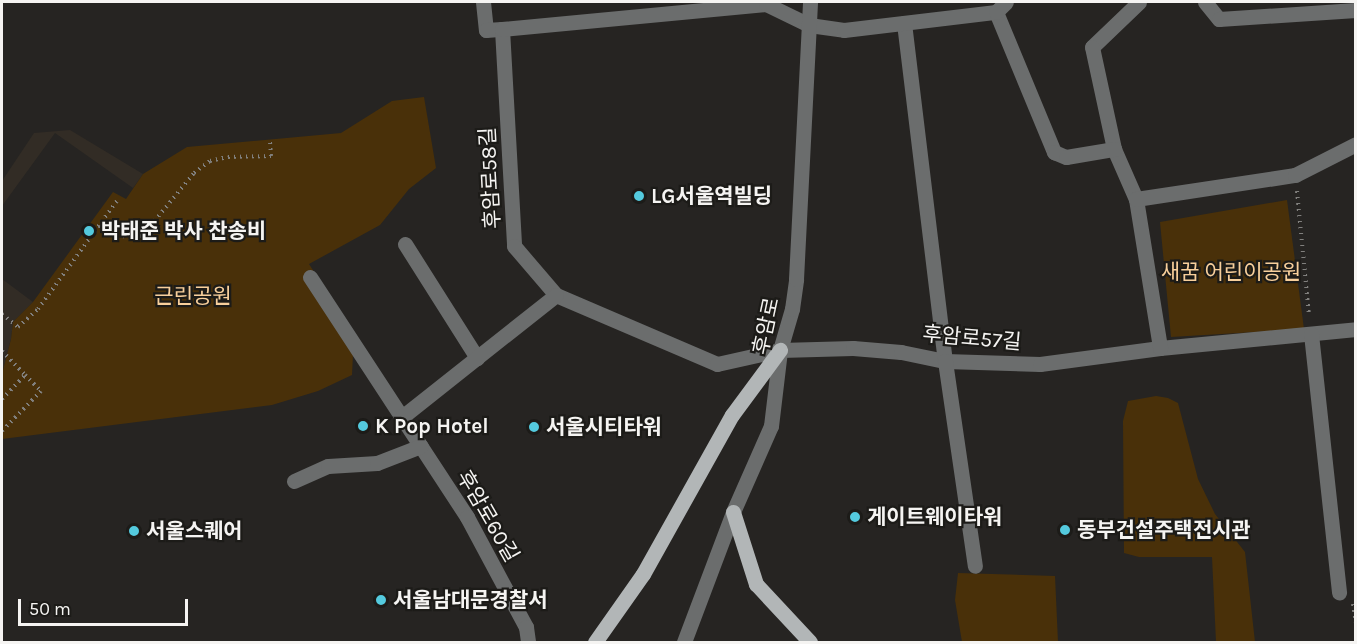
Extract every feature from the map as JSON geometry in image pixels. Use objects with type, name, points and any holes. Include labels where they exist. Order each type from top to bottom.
[{"type":"main road","points":[[595,642],[644,574],[732,415],[780,350]]},
{"type":"main road","points":[[733,512],[756,584],[810,642]]},
{"type":"street","points":[[483,2],[486,30],[766,4],[809,25],[844,30],[1001,7],[1054,152],[1066,157],[1114,149]]},
{"type":"street","name":"후암로","points":[[684,642],[733,512],[771,426],[780,350],[792,309],[796,279],[810,2]]},
{"type":"street","points":[[1139,2],[1092,47],[1114,149],[1136,199],[1160,348]]},
{"type":"street","points":[[1205,2],[1219,19],[1356,10]]},
{"type":"street","points":[[904,23],[945,360],[975,566]]},
{"type":"street","name":"후암로58길","points":[[502,29],[514,246],[556,295],[717,364],[780,350]]},
{"type":"street","points":[[1136,199],[1295,176],[1356,144]]},
{"type":"street","points":[[405,244],[477,358]]},
{"type":"street","name":"후암로60길","points":[[310,277],[421,446],[477,537],[526,627],[528,642]]},
{"type":"street","points":[[402,417],[556,295]]},
{"type":"street","name":"후암로57길","points":[[780,350],[853,348],[901,352],[945,360],[1040,364],[1160,348],[1356,330]]},
{"type":"street","points":[[1311,334],[1339,592]]},
{"type":"street","points":[[294,481],[327,466],[377,464],[421,446]]},
{"type":"path","points":[[99,226],[117,235],[134,238],[143,236],[194,173],[210,161],[228,157],[271,156],[270,141]]},
{"type":"path","points":[[1295,176],[1311,334]]},
{"type":"path","points":[[2,314],[18,327],[38,309],[118,198]]},
{"type":"path","points":[[2,351],[41,391],[2,431]]},
{"type":"path","points":[[2,399],[25,375]]},
{"type":"shaded area","points":[[70,130],[143,174],[133,188],[55,133],[2,206],[2,181],[34,133]]},
{"type":"shaded area","points":[[2,279],[33,302],[13,322],[2,374]]},
{"type":"green space","name":"근린공원","points":[[424,97],[436,168],[409,189],[380,225],[309,264],[354,334],[352,375],[318,391],[272,405],[2,439],[2,374],[13,322],[33,302],[113,192],[126,199],[143,174],[187,147],[341,133],[392,101]]},
{"type":"green space","name":"새꿈 어린이공원","points":[[1287,200],[1304,329],[1171,337],[1160,222]]},
{"type":"green space","points":[[1156,396],[1178,403],[1198,479],[1215,514],[1245,552],[1255,642],[1216,642],[1212,557],[1139,557],[1124,553],[1123,421],[1128,401]]},
{"type":"green space","points":[[958,573],[1055,576],[1058,642],[962,642],[955,600]]},
{"type":"place","name":"LG서울역빌딩","points":[[639,196]]},
{"type":"place","name":"박태준 박사 찬송비","points":[[89,231]]},
{"type":"place","name":"K Pop Hotel","points":[[363,426]]},
{"type":"place","name":"서울시티타워","points":[[534,427]]},
{"type":"place","name":"게이트웨이타워","points":[[855,517]]},
{"type":"place","name":"동부건설주택전시관","points":[[1065,530]]},
{"type":"place","name":"서울스퀘어","points":[[134,531]]},
{"type":"place","name":"서울남대문경찰서","points":[[381,600]]}]
